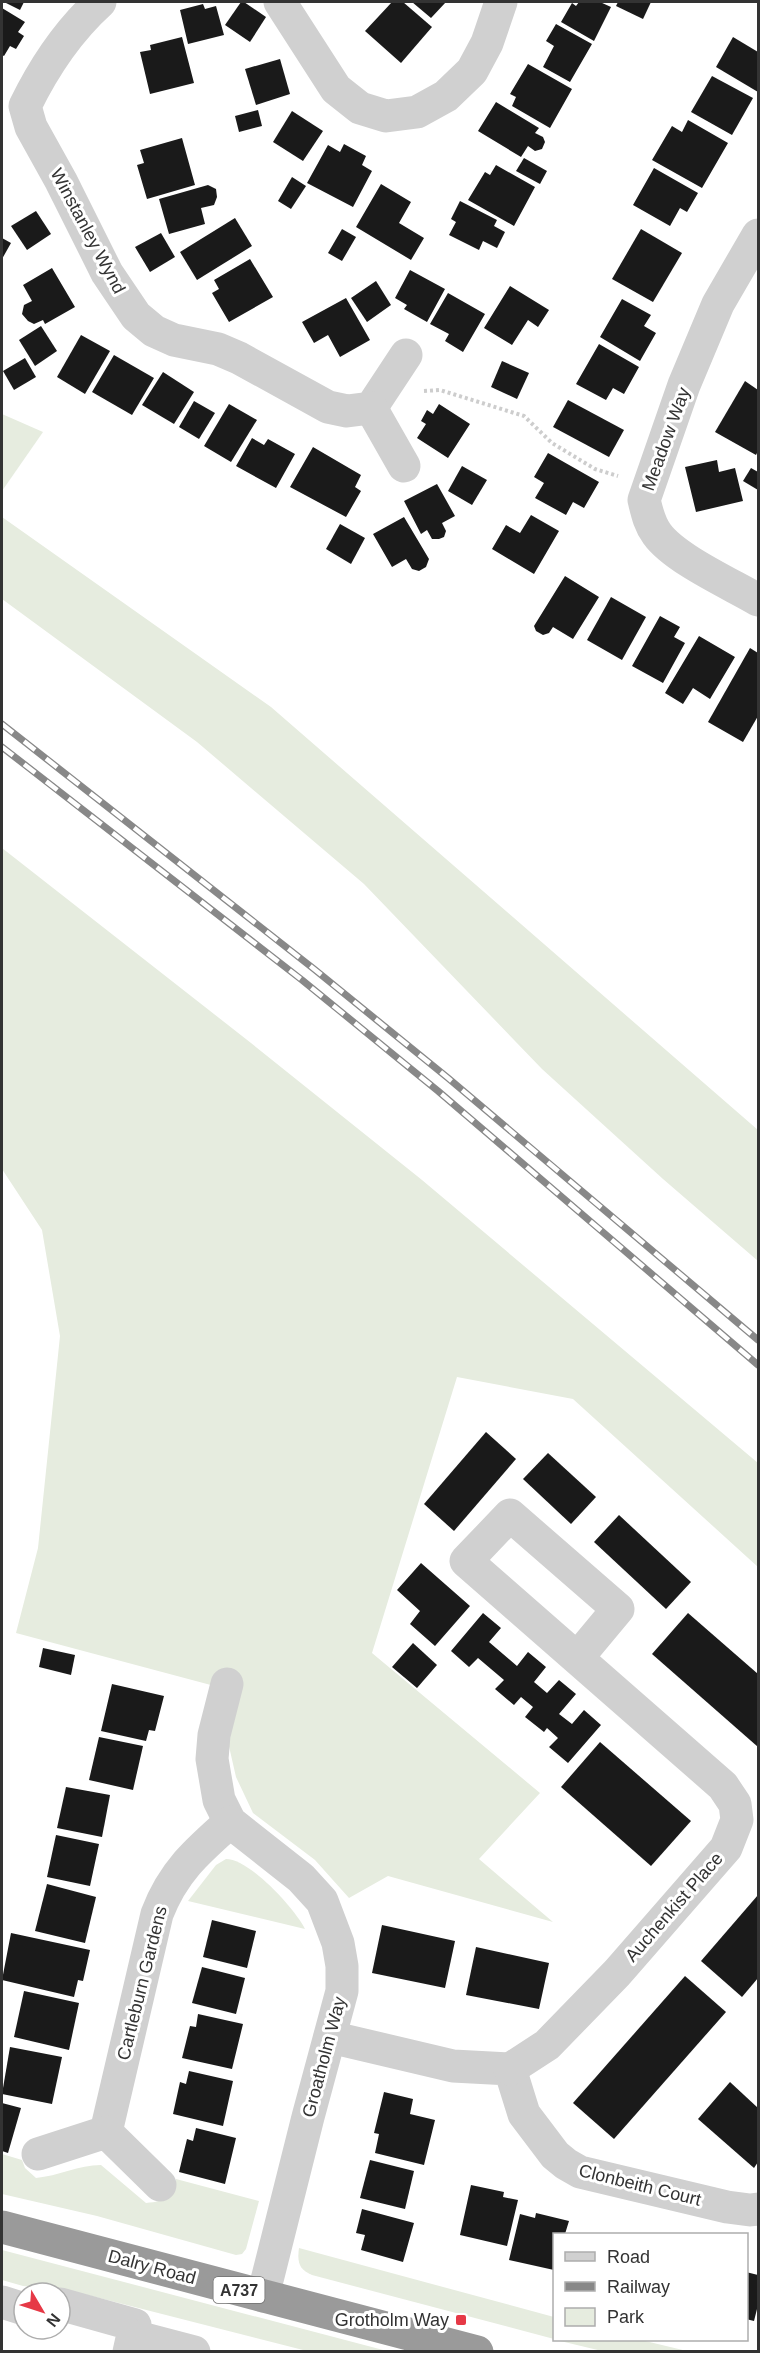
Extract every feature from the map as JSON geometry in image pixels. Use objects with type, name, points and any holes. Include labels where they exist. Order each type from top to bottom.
[{"type":"highway","name":"Dalry Road","points":[[2,2227],[477,2352]]},
{"type":"street","name":"Winstanley Wynd","points":[[100,2],[79,21],[45,68],[13,106],[31,127],[62,180],[107,273],[136,316],[154,331],[218,349],[239,358],[328,407],[347,411],[379,395]]},
{"type":"street","points":[[280,2],[336,89],[360,108],[386,116],[417,112],[446,96],[472,70],[487,43],[501,2]]},
{"type":"street","name":"Meadow Way","points":[[759,235],[718,304],[684,385],[644,500],[648,517],[658,535],[674,551],[759,600]]},
{"type":"street","points":[[404,466],[379,395],[406,355]]},
{"type":"street","name":"Auchenkist Place","points":[[510,2069],[548,2045],[617,1973],[726,1848],[747,1802],[723,1786],[466,1561],[510,1515],[618,1610],[578,1657]]},
{"type":"street","name":"Groatholm Way","points":[[227,1684],[214,1735],[212,1759],[219,1800],[230,1822],[301,1878],[322,1901],[338,1943],[342,1966],[342,1991],[263,2296]]},
{"type":"street","name":"Cartleburn Gardens","points":[[106,2132],[157,1914],[165,1893],[177,1873],[194,1853],[230,1822]]},
{"type":"street","points":[[330,2037],[453,2066],[510,2069]]},
{"type":"street","name":"Clonbeith Court","points":[[510,2069],[524,2114],[539,2137],[555,2155],[580,2172],[727,2207],[759,2209]]},
{"type":"street","points":[[38,2154],[106,2132],[160,2185]]},
{"type":"street","points":[[72,2310],[132,2337],[194,2352]]},
{"type":"path","points":[[379,395],[440,390],[524,416],[552,443],[595,469],[648,484]]},
{"type":"green space","points":[[2,414],[43,432],[2,491]]},
{"type":"green space","points":[[2,517],[271,707],[758,1130],[758,1261],[663,1179],[542,1069],[364,884],[197,742],[2,599]]},
{"type":"green space","points":[[2,848],[422,1180],[758,1463],[758,1567],[573,1399],[457,1377],[372,1653],[540,1793],[479,1859],[553,1922],[388,1876],[349,1898],[315,1860],[253,1813],[236,1777],[228,1742],[237,1692],[16,1633],[38,1548],[60,1336],[42,1230],[2,1169]]},
{"type":"green space","points":[[226,1859],[247,1867],[271,1886],[305,1929],[188,1901],[216,1865]]},
{"type":"green space","points":[[2,2154],[22,2160],[25,2168],[36,2178],[101,2165],[146,2203],[167,2197],[176,2179],[259,2201],[246,2249],[242,2254],[236,2255],[97,2216],[2,2194]]},
{"type":"green space","points":[[299,2248],[553,2317],[553,2339],[312,2275],[304,2271],[298,2257]]},
{"type":"green space","points":[[2,2250],[387,2351],[307,2351],[72,2291],[72,2281],[12,2281],[12,2283],[2,2280]]},
{"type":"green space","points":[[560,2341],[645,2341],[687,2351],[602,2351]]},
{"type":"building","points":[[4,2],[24,2],[20,10]]},
{"type":"building","points":[[241,2],[266,17],[250,42],[225,25]]},
{"type":"building","points":[[392,2],[403,2],[432,27],[401,63],[365,31]]},
{"type":"building","points":[[412,2],[446,2],[431,18]]},
{"type":"building","points":[[579,2],[600,2],[611,7],[594,41],[561,22],[572,3],[576,6]]},
{"type":"building","points":[[618,2],[651,2],[643,19],[616,6]]},
{"type":"building","points":[[203,4],[205,9],[216,6],[224,35],[188,44],[180,10]]},
{"type":"building","points":[[2,8],[25,22],[18,32],[24,36],[16,49],[10,46],[4,56],[2,55]]},
{"type":"building","points":[[556,24],[592,44],[570,82],[543,67],[554,46],[546,41]]},
{"type":"building","points":[[182,37],[194,83],[150,94],[140,52],[151,50],[150,45]]},
{"type":"building","points":[[733,37],[758,52],[758,92],[716,67]]},
{"type":"building","points":[[280,59],[290,94],[256,105],[245,69]]},
{"type":"building","points":[[528,64],[572,89],[550,128],[512,106],[516,97],[510,94]]},
{"type":"building","points":[[712,76],[753,98],[732,135],[691,112]]},
{"type":"building","points":[[496,102],[539,128],[535,133],[543,137],[545,142],[542,149],[535,151],[528,146],[521,157],[478,131]]},
{"type":"building","points":[[258,110],[262,126],[239,132],[235,116]]},
{"type":"building","points":[[292,111],[323,131],[303,161],[273,142]]},
{"type":"building","points":[[688,120],[728,143],[702,188],[652,160],[672,126],[682,132]]},
{"type":"building","points":[[182,138],[195,185],[147,199],[137,165],[144,163],[140,150]]},
{"type":"building","points":[[344,144],[366,156],[362,165],[372,171],[353,207],[307,183],[328,145],[340,152]]},
{"type":"building","points":[[524,158],[547,171],[540,184],[516,171]]},
{"type":"building","points":[[496,165],[535,187],[514,226],[468,200],[485,172],[490,175]]},
{"type":"building","points":[[654,168],[698,193],[687,212],[680,208],[670,226],[633,205]]},
{"type":"building","points":[[292,177],[306,186],[291,209],[278,201]]},
{"type":"building","points":[[381,184],[411,202],[399,223],[424,238],[411,260],[356,227]]},
{"type":"building","points":[[208,185],[216,189],[217,197],[214,205],[201,208],[205,224],[169,234],[159,199]]},
{"type":"building","points":[[460,201],[497,220],[494,226],[505,232],[497,248],[483,241],[479,250],[449,235],[456,222],[451,219]]},
{"type":"building","points":[[36,211],[51,234],[27,250],[11,226]]},
{"type":"building","points":[[235,218],[252,246],[197,280],[180,252]]},
{"type":"building","points":[[342,229],[356,237],[342,261],[328,253]]},
{"type":"building","points":[[641,229],[682,253],[653,302],[612,279]]},
{"type":"building","points":[[161,233],[175,257],[150,272],[135,247]]},
{"type":"building","points":[[2,238],[11,243],[2,259]]},
{"type":"building","points":[[250,259],[273,297],[229,322],[212,293],[219,289],[214,280]]},
{"type":"building","points":[[52,268],[75,307],[45,324],[43,320],[34,324],[22,314],[24,305],[32,301],[23,285]]},
{"type":"building","points":[[410,270],[445,289],[427,322],[404,309],[407,305],[395,298]]},
{"type":"building","points":[[376,281],[391,305],[367,322],[351,298]]},
{"type":"building","points":[[510,286],[549,310],[538,327],[528,320],[512,345],[484,328]]},
{"type":"building","points":[[448,293],[485,314],[463,352],[445,341],[449,334],[430,324]]},
{"type":"building","points":[[346,298],[370,340],[340,357],[328,335],[314,343],[302,322]]},
{"type":"building","points":[[622,299],[651,315],[644,326],[656,333],[640,361],[600,337]]},
{"type":"building","points":[[41,326],[57,351],[35,366],[19,340]]},
{"type":"building","points":[[81,335],[110,351],[85,394],[57,377]]},
{"type":"building","points":[[599,344],[639,367],[624,394],[613,388],[606,400],[576,384]]},
{"type":"building","points":[[114,355],[154,378],[132,415],[92,392]]},
{"type":"building","points":[[25,358],[36,377],[14,390],[3,371]]},
{"type":"building","points":[[502,361],[529,373],[517,399],[491,387]]},
{"type":"building","points":[[163,372],[194,392],[174,424],[142,405]]},
{"type":"building","points":[[745,381],[758,390],[758,451],[756,455],[715,432]]},
{"type":"building","points":[[568,400],[624,430],[609,457],[553,427]]},
{"type":"building","points":[[194,401],[215,413],[199,439],[179,427]]},
{"type":"building","points":[[229,404],[257,420],[231,462],[204,446]]},
{"type":"building","points":[[439,404],[470,424],[448,458],[417,438],[426,424],[421,421],[427,410],[433,414]]},
{"type":"building","points":[[252,438],[264,445],[268,439],[295,454],[276,488],[236,466]]},
{"type":"building","points":[[313,447],[361,475],[355,487],[361,491],[346,517],[290,487]]},
{"type":"building","points":[[548,453],[599,482],[584,508],[573,502],[566,515],[535,498],[544,483],[534,477]]},
{"type":"building","points":[[717,460],[719,472],[735,468],[743,501],[696,512],[685,467]]},
{"type":"building","points":[[462,466],[487,480],[472,505],[448,491]]},
{"type":"building","points":[[751,468],[758,472],[758,490],[743,481]]},
{"type":"building","points":[[437,484],[455,516],[442,523],[446,531],[444,537],[432,539],[427,530],[421,534],[404,501]]},
{"type":"building","points":[[531,515],[559,531],[534,574],[492,549],[506,525],[520,533]]},
{"type":"building","points":[[404,517],[429,559],[426,567],[419,571],[412,569],[406,559],[392,567],[373,534]]},
{"type":"building","points":[[340,524],[365,538],[351,564],[326,549]]},
{"type":"building","points":[[565,576],[599,597],[573,639],[553,627],[549,633],[543,635],[536,631],[534,626]]},
{"type":"building","points":[[611,597],[646,617],[622,660],[587,640]]},
{"type":"building","points":[[660,616],[680,627],[674,637],[685,643],[663,683],[632,666]]},
{"type":"building","points":[[699,636],[735,657],[710,699],[693,688],[683,704],[665,693]]},
{"type":"building","points":[[750,648],[758,653],[758,716],[743,742],[708,722]]},
{"type":"building","points":[[486,1432],[516,1459],[454,1531],[424,1504]]},
{"type":"building","points":[[548,1453],[596,1497],[571,1524],[523,1479]]},
{"type":"building","points":[[619,1515],[691,1582],[666,1609],[594,1542]]},
{"type":"building","points":[[421,1563],[470,1606],[435,1646],[410,1624],[420,1611],[397,1590]]},
{"type":"building","points":[[483,1613],[501,1628],[489,1642],[517,1666],[528,1652],[546,1667],[534,1682],[547,1693],[559,1680],[576,1694],[559,1714],[572,1724],[584,1710],[601,1725],[568,1763],[549,1747],[558,1738],[547,1728],[544,1732],[525,1717],[533,1707],[521,1697],[514,1705],[495,1689],[504,1680],[478,1658],[469,1667],[451,1651]]},
{"type":"building","points":[[688,1613],[758,1674],[758,1747],[652,1654]]},
{"type":"building","points":[[413,1643],[437,1665],[417,1688],[392,1667]]},
{"type":"building","points":[[43,1648],[75,1655],[71,1675],[39,1667]]},
{"type":"building","points":[[112,1684],[164,1696],[155,1731],[149,1730],[146,1741],[101,1731]]},
{"type":"building","points":[[99,1737],[143,1746],[133,1790],[89,1780]]},
{"type":"building","points":[[600,1742],[691,1821],[651,1866],[561,1787]]},
{"type":"building","points":[[66,1787],[110,1795],[102,1837],[57,1828]]},
{"type":"building","points":[[56,1835],[99,1844],[90,1886],[47,1877]]},
{"type":"building","points":[[47,1884],[96,1897],[85,1943],[35,1931]]},
{"type":"building","points":[[758,1895],[758,1978],[742,1997],[701,1961]]},
{"type":"building","points":[[212,1920],[256,1931],[247,1968],[203,1957]]},
{"type":"building","points":[[382,1925],[455,1941],[445,1988],[372,1973]]},
{"type":"building","points":[[11,1933],[90,1950],[83,1981],[78,1980],[74,1997],[2,1980]]},
{"type":"building","points":[[476,1947],[549,1963],[539,2009],[466,1995]]},
{"type":"building","points":[[202,1967],[245,1978],[236,2014],[192,2003]]},
{"type":"building","points":[[685,1976],[726,2012],[614,2139],[573,2103]]},
{"type":"building","points":[[24,1991],[79,2003],[69,2050],[14,2037]]},
{"type":"building","points":[[198,2014],[243,2024],[232,2069],[182,2058],[190,2026],[196,2027]]},
{"type":"building","points":[[10,2047],[62,2057],[52,2104],[2,2094]]},
{"type":"building","points":[[189,2071],[233,2081],[223,2126],[173,2114],[180,2082],[186,2084]]},
{"type":"building","points":[[730,2082],[758,2108],[758,2162],[754,2168],[698,2119]]},
{"type":"building","points":[[384,2092],[413,2099],[410,2114],[435,2120],[424,2165],[375,2153],[379,2134],[374,2133]]},
{"type":"building","points":[[2,2103],[21,2108],[8,2153],[2,2151]]},
{"type":"building","points":[[196,2128],[236,2138],[225,2184],[179,2172],[187,2139],[193,2141]]},
{"type":"building","points":[[370,2160],[414,2171],[405,2209],[360,2198]]},
{"type":"building","points":[[471,2185],[504,2192],[503,2197],[518,2200],[507,2246],[460,2235]]},
{"type":"building","points":[[362,2209],[414,2223],[403,2262],[361,2250],[365,2235],[356,2233]]},
{"type":"building","points":[[536,2213],[569,2221],[565,2233],[553,2233],[553,2270],[509,2260],[520,2214],[535,2218]]},
{"type":"building","points":[[748,2272],[758,2275],[758,2305],[754,2321],[748,2320]]},
{"type":"railway","points":[[2,724],[314,969],[448,1078],[758,1340]]},
{"type":"railway","points":[[2,747],[302,980],[438,1091],[758,1365]]},
{"type":"place","name":"Grotholm Way","points":[[461,2320]]}]
